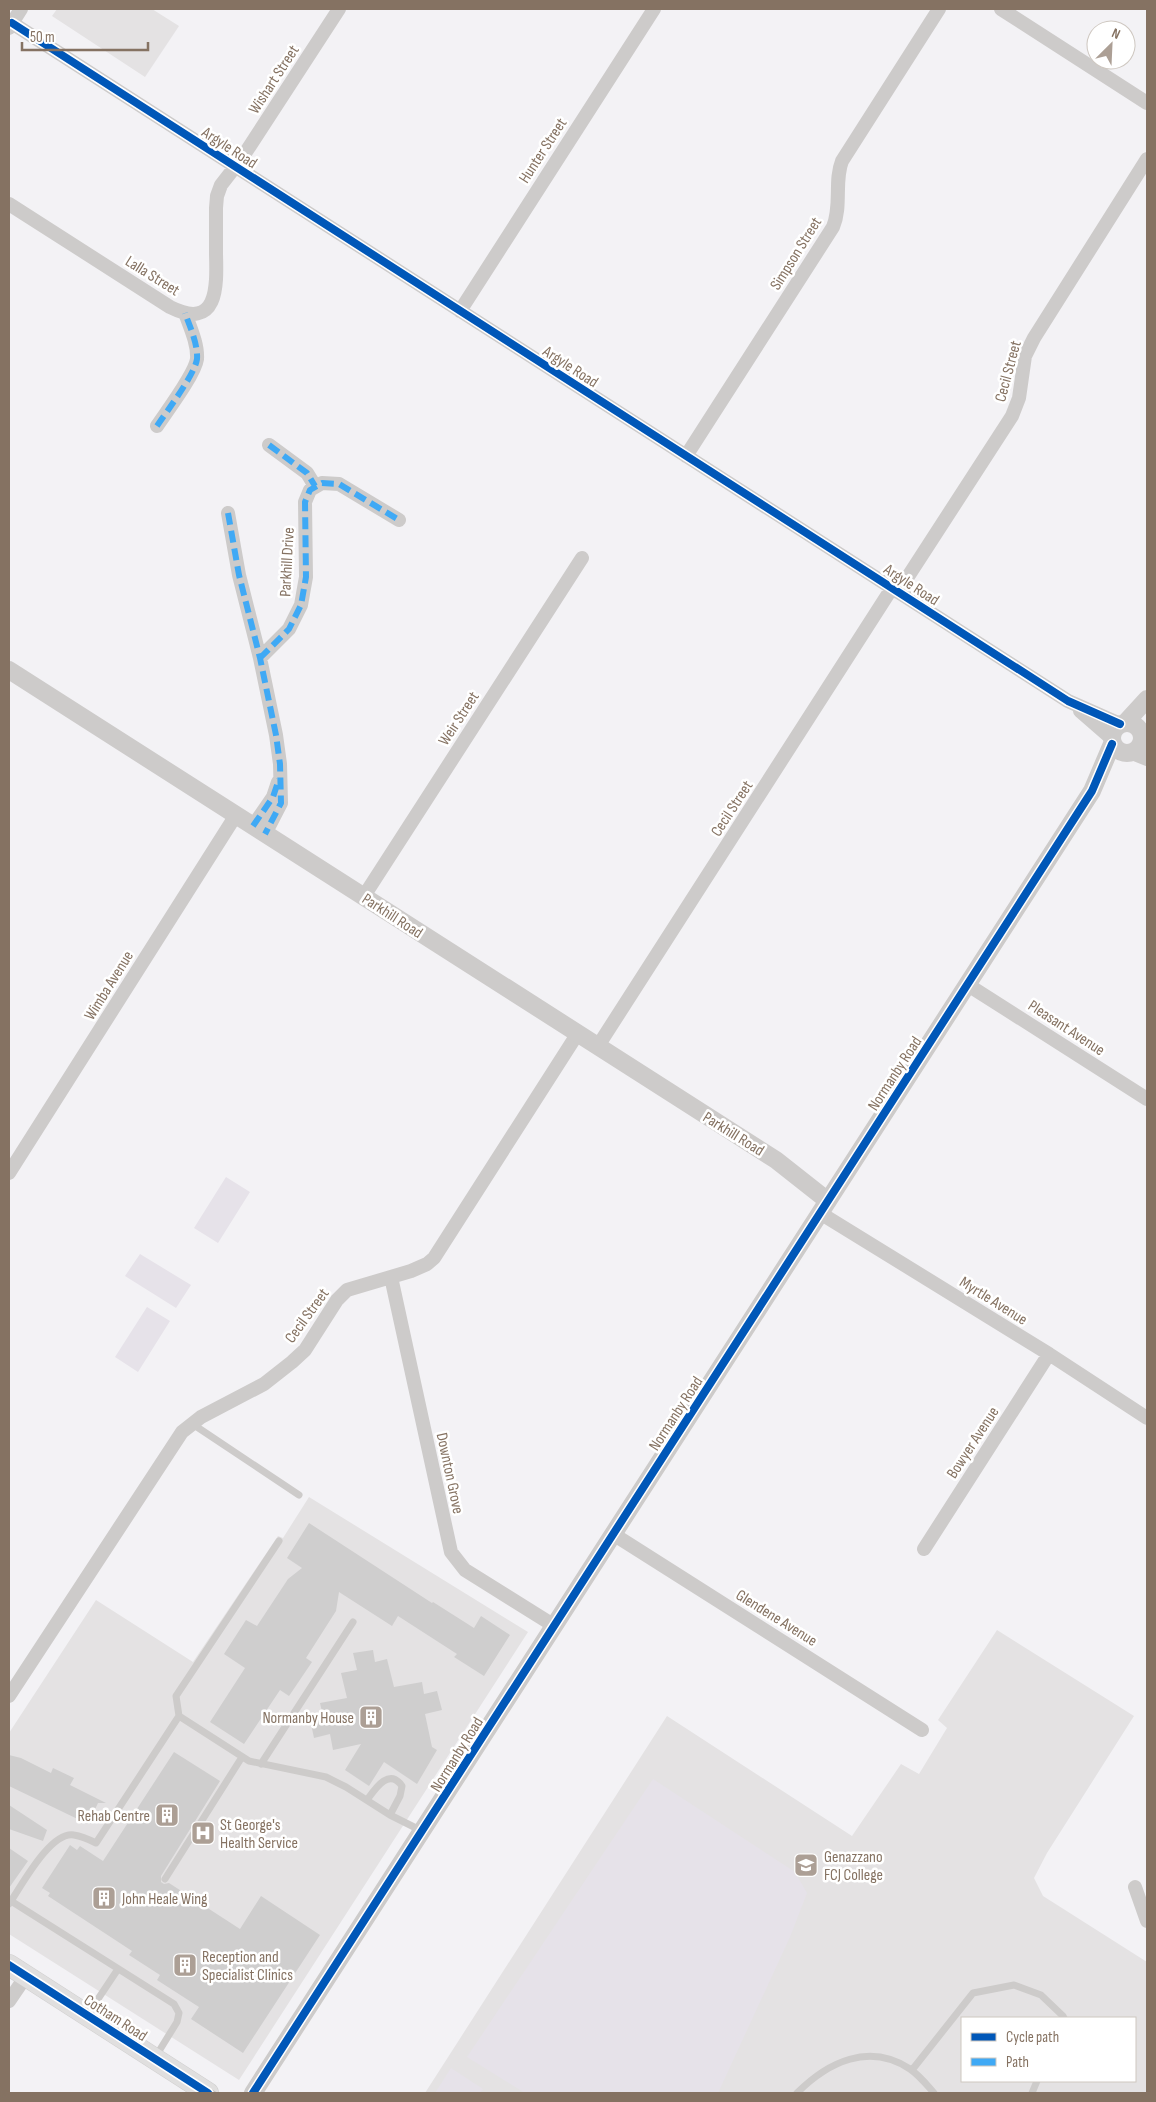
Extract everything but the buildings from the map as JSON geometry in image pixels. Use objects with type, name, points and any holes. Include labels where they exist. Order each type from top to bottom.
[{"type":"main road","name":"Cotham Road","points":[[17,1970],[208,2093]]},
{"type":"street","points":[[10,23],[21,9]]},
{"type":"street","name":"Wishart Street","points":[[235,166],[338,9]]},
{"type":"street","name":"Hunter Street","points":[[460,310],[654,9]]},
{"type":"street","name":"Simpson Street","points":[[686,456],[833,226],[837,214],[839,170],[842,160],[939,9]]},
{"type":"street","points":[[1007,10],[1147,103]]},
{"type":"street","name":"Argyle Road","points":[[10,23],[1117,732]]},
{"type":"street","name":"Cecil Street","points":[[598,1046],[895,590],[1012,416],[1019,398],[1023,365],[1034,338],[1147,159]]},
{"type":"street","name":"Lalla Street","points":[[9,204],[170,307],[185,314],[202,311],[212,302],[216,292],[217,196],[221,185],[235,166]]},
{"type":"street","points":[[157,426],[189,376],[197,359],[194,340],[185,314]]},
{"type":"street","points":[[269,445],[306,472],[315,486],[322,483],[339,484],[398,520]]},
{"type":"street","name":"Parkhill Drive","points":[[260,658],[288,629],[301,605],[306,577],[305,502],[307,495],[315,486]]},
{"type":"street","points":[[228,513],[239,575],[260,658],[276,735],[280,779],[259,830]]},
{"type":"street","name":"Weir Street","points":[[364,896],[582,558]]},
{"type":"street","name":"Parkhill Road","points":[[9,670],[776,1160],[828,1201]]},
{"type":"street","name":"Normanby Road","points":[[253,2093],[1092,791],[1117,732],[1147,699]]},
{"type":"street","points":[[1134,725],[1144,732],[1136,755],[1118,751],[1117,732],[1134,725]]},
{"type":"street","name":"Normanby Road","points":[[1092,791],[1136,755]]},
{"type":"street","name":"Wimba Avenue","points":[[9,1173],[236,815]]},
{"type":"street","name":"Pleasant Avenue","points":[[968,985],[1147,1099]]},
{"type":"street","name":"Cecil Street","points":[[9,1696],[176,1441],[191,1423],[264,1384],[278,1374],[305,1350],[337,1300],[346,1290],[427,1264],[441,1249],[578,1033]]},
{"type":"street","name":"Myrtle Avenue","points":[[828,1201],[1049,1354],[1147,1418]]},
{"type":"street","name":"Downton Grove","points":[[391,1277],[451,1552],[465,1570],[553,1625]]},
{"type":"street","name":"Bowyer Avenue","points":[[924,1549],[1049,1354]]},
{"type":"street","name":"Glendene Avenue","points":[[613,1534],[922,1730]]},
{"type":"street","points":[[1136,1887],[1147,1921]]},
{"type":"street","points":[[9,2001],[17,1970]]},
{"type":"lane","points":[[191,1423],[299,1495]]},
{"type":"lane","points":[[154,2058],[177,2022],[177,2009],[168,2000],[10,1903],[47,1848],[61,1837],[73,1834],[96,1843],[179,1716],[176,1696],[279,1541]]},
{"type":"lane","points":[[260,1764],[353,1622]]},
{"type":"lane","points":[[179,1716],[242,1757],[260,1764],[326,1777],[346,1786],[390,1815],[423,1831]]},
{"type":"lane","points":[[165,1879],[242,1757]]},
{"type":"lane","points":[[367,1800],[384,1780],[389,1778],[396,1780],[402,1786],[390,1815]]},
{"type":"lane","points":[[87,2015],[118,1969]]},
{"type":"lane","points":[[912,2070],[973,1993],[1014,1985],[1041,1995],[1064,2017]]},
{"type":"lane","points":[[797,2093],[812,2079],[834,2065],[865,2055],[890,2059],[912,2070],[934,2093]]},
{"type":"shaded area","points":[[57,9],[152,9],[179,26],[145,77],[52,16]]},
{"type":"shaded area","points":[[226,1177],[250,1192],[218,1243],[194,1228]]},
{"type":"shaded area","points":[[140,1254],[191,1285],[176,1308],[125,1276]]},
{"type":"shaded area","points":[[147,1307],[170,1321],[138,1372],[115,1357]]},
{"type":"shaded area","name":"St George's Health Service","points":[[309,1497],[528,1632],[239,2080],[9,1934],[9,1733],[96,1600],[193,1662],[278,1536],[283,1538]]},
{"type":"shaded area","name":"Genazzano FCJ College","points":[[997,1630],[1134,1716],[1047,1853],[1034,1878],[1043,1896],[1147,1962],[1147,2093],[425,2093],[667,1716],[852,1836],[901,1764],[919,1774],[947,1728],[938,1720]]},
{"type":"shaded area","points":[[653,1779],[795,1872],[807,1893],[790,1937],[718,2093],[525,2093],[467,2057]]},
{"type":"shaded area","points":[[451,2068],[483,2089],[480,2093],[435,2093]]},
{"type":"tram line","points":[[9,1960],[217,2093]]},
{"type":"tram line","points":[[9,1970],[199,2093]]},
{"type":"marked path","points":[[157,426],[186,383],[197,359],[195,342],[185,313]]},
{"type":"marked path","points":[[269,445],[307,473],[315,486]]},
{"type":"marked path","points":[[260,658],[289,629],[301,605],[306,577],[305,502],[310,490],[322,483],[339,484],[399,520]]},
{"type":"marked path","points":[[228,513],[239,575],[260,658],[276,735],[280,764],[281,803],[265,834]]},
{"type":"marked path","points":[[253,826],[273,797],[279,779]]},
{"type":"cycle path","points":[[12,23],[1068,701],[1120,724]]},
{"type":"cycle path","points":[[253,2093],[1092,791],[1112,744]]},
{"type":"cycle path","points":[[9,1965],[208,2093]]},
{"type":"place","name":"Normanby House","points":[[371,1717]]},
{"type":"place","name":"Rehab Centre","points":[[167,1815]]},
{"type":"place","name":"St George's Health Service","points":[[203,1833]]},
{"type":"place","name":"Genazzano FCJ College","points":[[806,1865]]},
{"type":"place","name":"John Heale Wing","points":[[104,1898]]},
{"type":"place","name":"Reception and Specialist Clinics","points":[[185,1965]]}]
